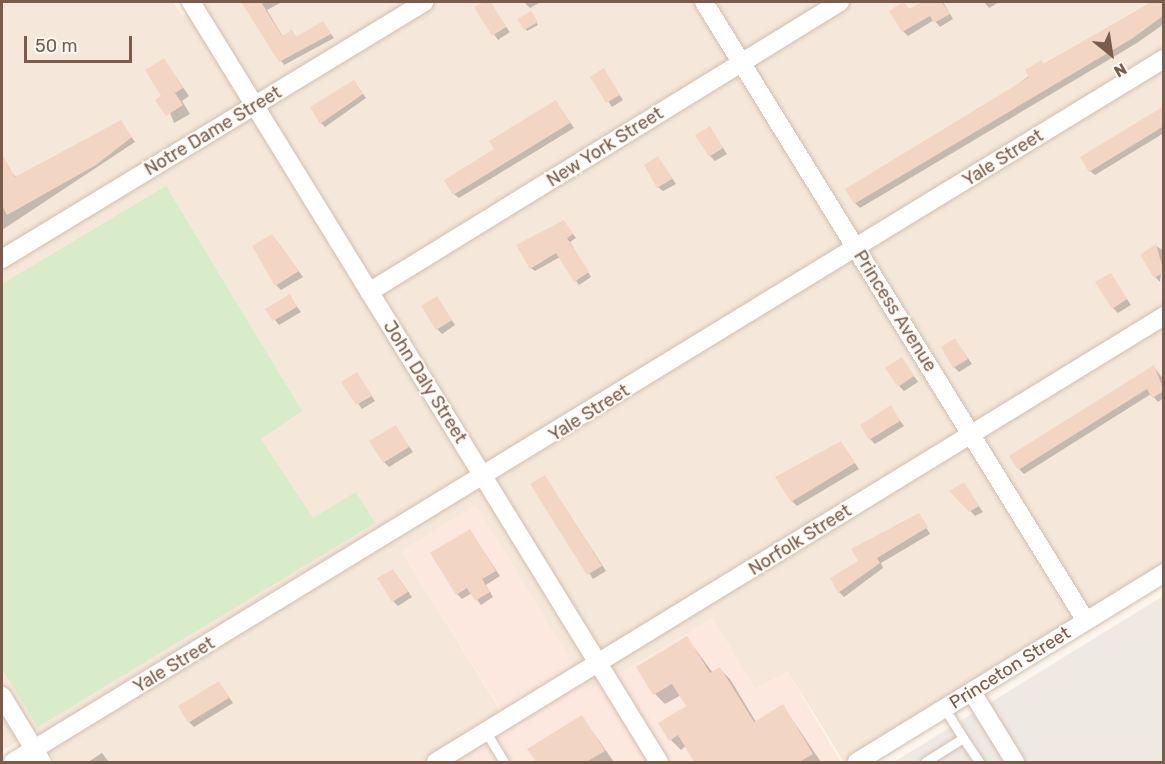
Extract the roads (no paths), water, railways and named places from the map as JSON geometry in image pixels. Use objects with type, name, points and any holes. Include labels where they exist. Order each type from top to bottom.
[{"type":"street","name":"John Daly Street","points":[[190,2],[659,762]]},
{"type":"street","name":"Notre Dame Street","points":[[2,259],[424,2]]},
{"type":"street","name":"Princess Avenue","points":[[704,2],[1086,621]]},
{"type":"street","name":"New York Street","points":[[369,292],[840,2]]},
{"type":"street","name":"Yale Street","points":[[13,762],[38,756],[1164,58]]},
{"type":"street","name":"Norfolk Street","points":[[436,762],[1164,316]]},
{"type":"street","name":"Princeton Street","points":[[857,762],[1164,573]]},
{"type":"street","points":[[972,692],[1015,762]]},
{"type":"street","points":[[2,696],[38,756]]},
{"type":"lane","points":[[945,709],[980,762]]},
{"type":"lane","points":[[486,732],[504,762]]},
{"type":"lane","points":[[925,762],[963,738]]}]
